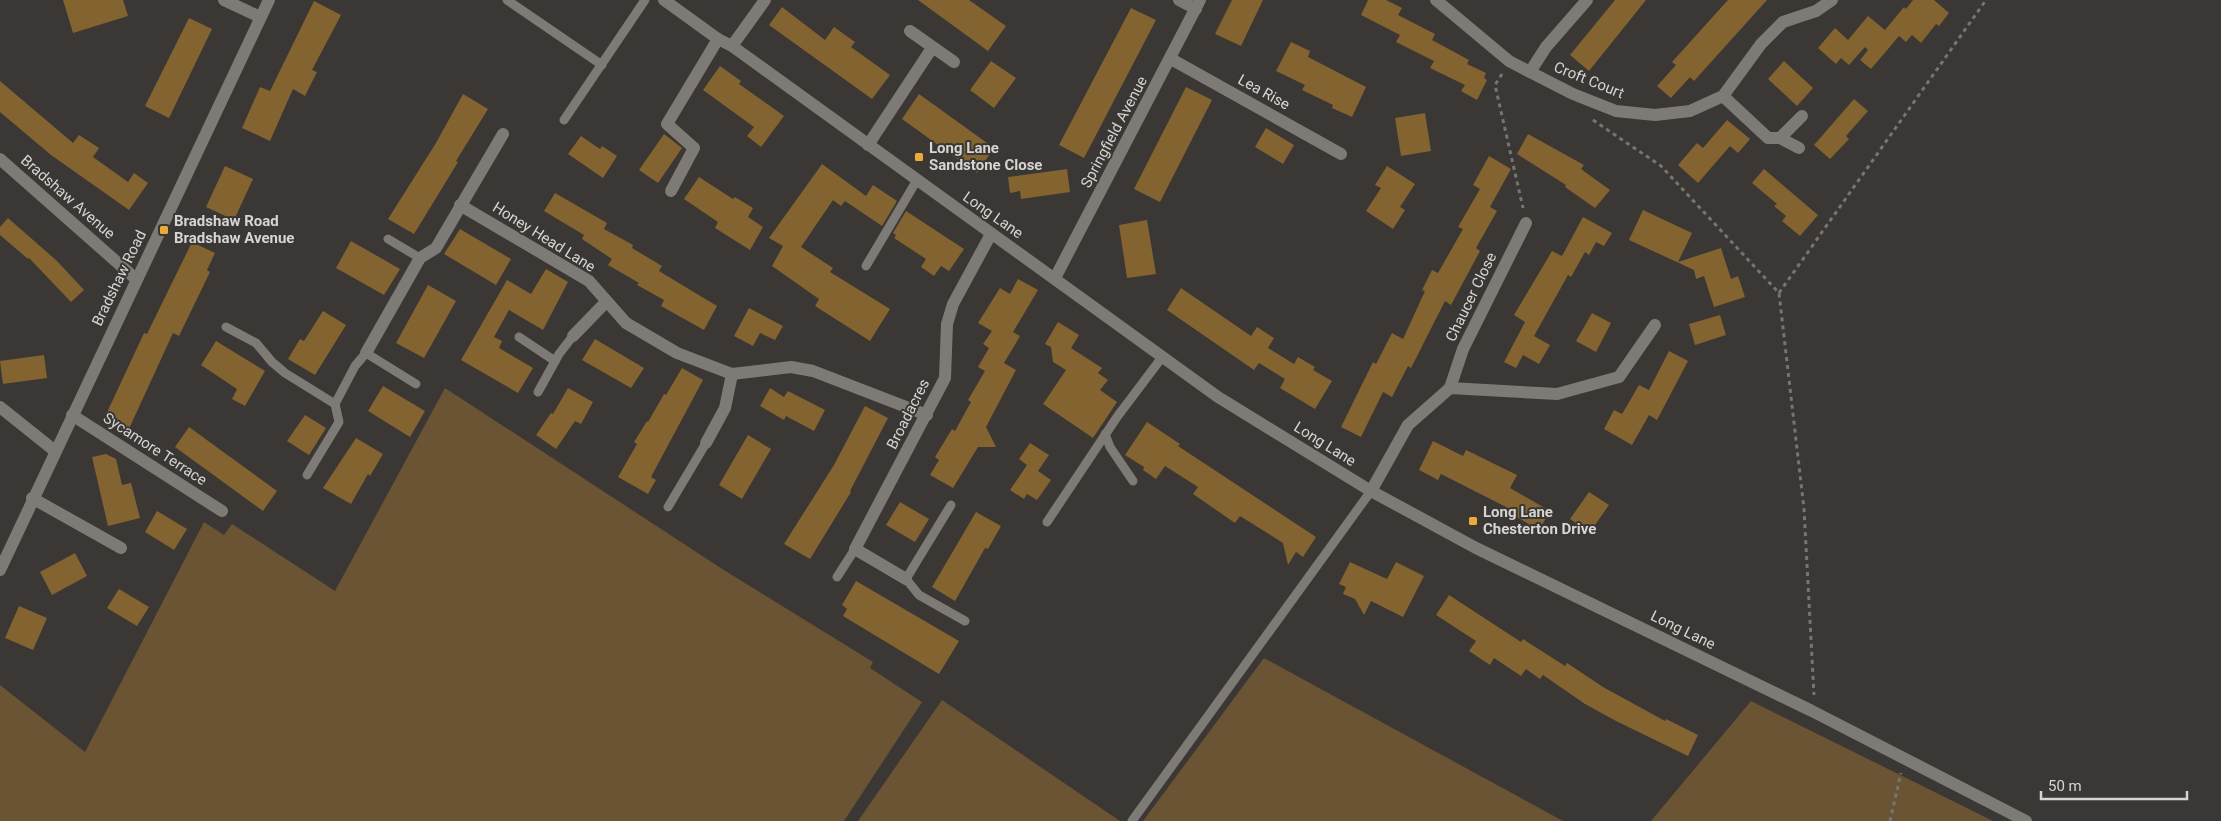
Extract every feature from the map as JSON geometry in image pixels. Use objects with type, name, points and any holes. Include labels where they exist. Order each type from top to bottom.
[{"type":"street","points":[[224,0],[260,17]]},
{"type":"street","name":"Bradshaw Road","points":[[0,570],[32,498],[269,0]]},
{"type":"street","name":"Long Lane","points":[[664,0],[718,39],[732,46],[1218,397],[1371,491],[1476,548],[1812,711],[2026,821]]},
{"type":"street","points":[[732,46],[765,0]]},
{"type":"street","points":[[1178,0],[1198,4]]},
{"type":"street","name":"Croft Court","points":[[1436,0],[1510,61],[1530,72],[1573,94],[1616,111],[1655,115],[1690,111],[1723,96],[1761,44],[1783,22],[1816,11],[1832,0]]},
{"type":"street","points":[[1530,72],[1546,47],[1587,0]]},
{"type":"street","name":"Springfield Avenue","points":[[1055,278],[1198,4]]},
{"type":"street","points":[[910,31],[954,62]]},
{"type":"street","points":[[671,191],[694,148],[666,124],[718,39]]},
{"type":"street","points":[[868,145],[932,48]]},
{"type":"street","name":"Lea Rise","points":[[1171,58],[1341,154]]},
{"type":"street","points":[[1723,96],[1768,138],[1780,138],[1799,148]]},
{"type":"street","points":[[1780,138],[1802,116]]},
{"type":"street","points":[[366,353],[420,258],[436,248],[503,134]]},
{"type":"street","name":"Bradshaw Avenue","points":[[0,159],[136,279]]},
{"type":"street","name":"Honey Head Lane","points":[[460,205],[589,281],[626,324],[677,353],[732,374],[791,367],[812,371],[927,415]]},
{"type":"street","name":"Chaucer Close","points":[[1450,388],[1463,350],[1526,223]]},
{"type":"street","name":"Broadacres","points":[[856,549],[945,378],[946,324],[953,304],[991,234]]},
{"type":"street","points":[[573,336],[606,302]]},
{"type":"street","points":[[1371,491],[1408,425],[1450,388],[1557,394],[1619,377],[1654,325]]},
{"type":"street","points":[[706,443],[724,408],[732,374]]},
{"type":"street","points":[[0,407],[55,451]]},
{"type":"street","name":"Sycamore Terrace","points":[[72,415],[222,511]]},
{"type":"street","points":[[32,498],[121,548]]},
{"type":"street","points":[[856,549],[906,579]]},
{"type":"lane","points":[[507,0],[602,65]]},
{"type":"lane","points":[[564,120],[645,0]]},
{"type":"lane","points":[[866,266],[916,180]]},
{"type":"lane","points":[[388,239],[420,258]]},
{"type":"lane","points":[[226,327],[256,343],[272,362],[285,373],[335,404],[340,422],[307,475]]},
{"type":"lane","points":[[538,392],[555,361],[573,336]]},
{"type":"lane","points":[[519,338],[555,361]]},
{"type":"lane","points":[[335,404],[355,366],[366,353],[416,384]]},
{"type":"lane","points":[[1048,522],[1106,434],[1163,356]]},
{"type":"lane","points":[[1106,434],[1110,447],[1133,481]]},
{"type":"lane","points":[[668,507],[706,443]]},
{"type":"lane","points":[[1132,821],[1371,491]]},
{"type":"lane","points":[[951,505],[906,579],[919,595],[965,621]]},
{"type":"lane","points":[[837,577],[856,549]]},
{"type":"path","points":[[1779,293],[1986,0]]},
{"type":"path","points":[[1510,61],[1495,85],[1526,223]]},
{"type":"path","points":[[1588,117],[1661,166],[1779,293],[1804,509],[1815,688],[1812,711]]},
{"type":"path","points":[[1890,821],[1904,758]]},
{"type":"shaded area","points":[[445,388],[727,572],[873,662],[870,668],[922,702],[844,821],[0,821],[0,685],[85,752],[204,522],[224,535],[232,524],[335,591]]},
{"type":"shaded area","points":[[1264,658],[1563,821],[1143,821]]},
{"type":"shaded area","points":[[942,700],[1120,821],[858,821]]},
{"type":"shaded area","points":[[1751,701],[1993,821],[1651,821]]},
{"type":"building","points":[[63,0],[123,0],[128,16],[73,33]]},
{"type":"building","points":[[918,0],[969,0],[1006,26],[988,51]]},
{"type":"building","points":[[1232,0],[1263,0],[1241,46],[1215,34]]},
{"type":"building","points":[[1368,0],[1386,0],[1402,8],[1398,15],[1435,34],[1432,40],[1469,60],[1467,64],[1486,73],[1484,78],[1487,80],[1477,100],[1461,91],[1465,85],[1430,68],[1434,61],[1396,42],[1400,35],[1361,15]]},
{"type":"building","points":[[1615,0],[1646,0],[1589,71],[1570,55]]},
{"type":"building","points":[[1728,0],[1767,0],[1694,81],[1690,77],[1671,98],[1657,86],[1676,65],[1672,62]]},
{"type":"building","points":[[1913,0],[1934,0],[1949,13],[1939,26],[1936,24],[1921,43],[1912,35],[1906,42],[1899,36],[1871,69],[1860,60],[1868,50],[1865,47],[1849,65],[1841,58],[1836,64],[1818,48],[1835,28],[1848,40],[1868,16],[1885,30],[1904,7],[1906,9]]},
{"type":"building","points":[[314,1],[341,15],[312,70],[317,72],[305,96],[293,89],[270,141],[242,128],[260,87],[270,91]]},
{"type":"building","points":[[782,7],[825,40],[834,27],[855,42],[851,47],[890,75],[872,99],[769,25]]},
{"type":"building","points":[[1131,8],[1156,20],[1084,158],[1059,145]]},
{"type":"building","points":[[189,18],[212,29],[169,118],[145,106]]},
{"type":"building","points":[[1291,42],[1310,51],[1308,57],[1366,87],[1352,117],[1332,108],[1333,105],[1302,90],[1305,85],[1276,71]]},
{"type":"building","points":[[991,61],[1016,78],[994,108],[970,90]]},
{"type":"building","points":[[1784,61],[1813,88],[1797,106],[1768,79]]},
{"type":"building","points":[[720,66],[741,81],[739,84],[784,116],[761,147],[747,136],[754,127],[703,90]]},
{"type":"building","points":[[0,81],[73,143],[79,135],[99,148],[93,157],[128,182],[134,173],[148,183],[129,210],[51,155],[0,112]]},
{"type":"building","points":[[1186,87],[1212,100],[1160,202],[1134,189]]},
{"type":"building","points":[[463,94],[488,109],[414,234],[388,219],[436,143]]},
{"type":"building","points":[[919,94],[994,148],[977,173],[902,119]]},
{"type":"building","points":[[1854,99],[1868,111],[1846,136],[1849,139],[1830,159],[1814,145]]},
{"type":"building","points":[[1425,113],[1431,151],[1401,156],[1395,118]]},
{"type":"building","points":[[1727,120],[1750,139],[1738,153],[1730,146],[1698,183],[1678,165],[1697,143],[1703,148]]},
{"type":"building","points":[[1266,128],[1294,145],[1283,164],[1255,147]]},
{"type":"building","points":[[664,134],[682,148],[658,183],[639,170]]},
{"type":"building","points":[[1528,134],[1584,165],[1581,169],[1610,190],[1595,208],[1565,187],[1566,185],[1517,154]]},
{"type":"building","points":[[581,136],[600,149],[602,146],[617,156],[603,178],[568,154]]},
{"type":"building","points":[[1489,156],[1511,169],[1490,207],[1497,211],[1476,248],[1480,251],[1451,305],[1445,301],[1411,368],[1408,366],[1392,397],[1383,392],[1361,437],[1341,427],[1373,362],[1376,364],[1392,333],[1403,339],[1425,291],[1422,290],[1432,270],[1438,273],[1463,229],[1458,227],[1480,189],[1473,185]]},
{"type":"building","points":[[822,164],[866,196],[873,185],[897,201],[882,226],[845,201],[841,206],[833,200],[801,247],[833,268],[830,272],[890,309],[870,341],[815,306],[819,299],[772,266],[783,246],[769,238]]},
{"type":"building","points":[[225,166],[253,179],[234,220],[206,207]]},
{"type":"building","points":[[1387,166],[1415,184],[1400,207],[1405,210],[1393,229],[1366,211],[1381,188],[1375,185]]},
{"type":"building","points":[[1067,169],[1070,192],[1021,199],[1020,191],[1010,193],[1008,177]]},
{"type":"building","points":[[1764,169],[1818,215],[1800,236],[1782,221],[1786,216],[1774,206],[1777,204],[1752,183]]},
{"type":"building","points":[[699,177],[733,199],[735,197],[753,208],[748,217],[763,227],[750,250],[715,228],[718,222],[684,199]]},
{"type":"building","points":[[555,193],[607,223],[604,229],[633,245],[632,248],[662,266],[659,271],[717,306],[704,330],[661,306],[664,300],[637,285],[639,283],[608,265],[612,259],[582,239],[584,235],[544,211]]},
{"type":"building","points":[[1643,210],[1692,233],[1678,262],[1721,248],[1731,279],[1738,276],[1745,297],[1714,307],[1704,276],[1696,279],[1694,270],[1629,240]]},
{"type":"building","points":[[906,211],[964,249],[949,271],[941,266],[934,276],[921,267],[926,259],[894,238],[896,235],[893,233]]},
{"type":"building","points":[[1583,217],[1612,233],[1604,246],[1596,242],[1589,255],[1585,252],[1571,277],[1568,275],[1534,336],[1550,345],[1539,364],[1523,355],[1516,368],[1504,362],[1525,322],[1514,315],[1552,251],[1562,256]]},
{"type":"building","points":[[8,218],[57,261],[84,290],[71,302],[29,258],[0,235],[0,227]]},
{"type":"building","points":[[1147,220],[1156,274],[1127,278],[1119,225]]},
{"type":"building","points":[[460,229],[511,259],[496,285],[444,254]]},
{"type":"building","points":[[351,241],[400,269],[384,295],[336,268]]},
{"type":"building","points":[[192,242],[215,253],[207,270],[210,272],[179,336],[173,333],[128,431],[103,421],[144,333],[147,334]]},
{"type":"building","points":[[546,269],[568,282],[543,330],[509,310],[494,337],[502,341],[499,348],[533,368],[518,393],[461,360],[507,280],[531,294]]},
{"type":"building","points":[[1018,279],[1038,290],[1013,332],[1020,336],[1004,363],[1016,370],[986,427],[996,447],[978,447],[953,488],[930,475],[939,460],[935,457],[952,429],[955,431],[971,402],[968,400],[985,371],[978,367],[989,348],[983,344],[992,331],[978,323],[1000,288],[1010,294]]},
{"type":"building","points":[[428,285],[456,301],[424,358],[396,343]]},
{"type":"building","points":[[1181,288],[1251,336],[1257,327],[1274,338],[1268,348],[1294,364],[1298,357],[1315,367],[1313,370],[1332,381],[1315,409],[1280,388],[1285,379],[1259,363],[1254,370],[1167,310]]},
{"type":"building","points":[[749,308],[783,326],[775,340],[760,333],[753,346],[734,336]]},
{"type":"building","points":[[323,311],[346,325],[315,375],[288,359],[300,339],[304,341]]},
{"type":"building","points":[[1592,313],[1611,323],[1596,352],[1576,341]]},
{"type":"building","points":[[1720,315],[1726,335],[1695,345],[1689,324]]},
{"type":"building","points":[[1058,322],[1079,335],[1071,348],[1102,368],[1098,373],[1108,380],[1100,390],[1117,402],[1093,438],[1043,404],[1066,370],[1053,362],[1051,347],[1045,344]]},
{"type":"building","points":[[595,339],[644,368],[631,388],[582,360]]},
{"type":"building","points":[[216,341],[265,371],[245,406],[232,399],[237,389],[201,365]]},
{"type":"building","points":[[1669,351],[1688,361],[1657,420],[1649,415],[1632,445],[1604,429],[1614,410],[1622,414],[1639,385],[1649,390]]},
{"type":"building","points":[[44,355],[47,378],[3,384],[0,361]]},
{"type":"building","points":[[682,368],[703,380],[651,477],[656,480],[648,494],[618,477],[637,444],[634,442]]},
{"type":"building","points":[[383,386],[425,411],[410,437],[368,411]]},
{"type":"building","points":[[568,388],[593,402],[581,424],[575,421],[556,449],[536,435],[551,413],[553,414]]},
{"type":"building","points":[[770,388],[784,397],[788,391],[825,410],[814,431],[786,416],[784,420],[760,406]]},
{"type":"building","points":[[865,406],[888,418],[851,492],[810,559],[784,544],[834,465]]},
{"type":"building","points":[[305,415],[326,428],[309,455],[287,441]]},
{"type":"building","points":[[1147,422],[1180,444],[1178,446],[1316,537],[1303,557],[1296,552],[1288,565],[1283,543],[1240,516],[1235,523],[1193,494],[1198,487],[1165,466],[1156,479],[1143,470],[1144,467],[1125,455]]},
{"type":"building","points":[[189,427],[277,491],[263,511],[175,447]]},
{"type":"building","points":[[748,435],[771,449],[742,499],[719,485]]},
{"type":"building","points":[[356,438],[383,454],[370,476],[368,474],[351,504],[323,488]]},
{"type":"building","points":[[1433,441],[1463,456],[1466,450],[1517,475],[1510,488],[1550,511],[1539,530],[1510,513],[1512,510],[1441,474],[1438,480],[1419,470]]},
{"type":"building","points":[[1030,443],[1049,455],[1038,471],[1051,480],[1037,500],[1027,494],[1024,499],[1010,490],[1027,465],[1019,459]]},
{"type":"building","points":[[106,454],[116,459],[122,485],[131,483],[140,518],[108,526],[92,457]]},
{"type":"building","points":[[1589,492],[1609,505],[1590,532],[1570,519]]},
{"type":"building","points":[[900,502],[929,519],[915,542],[886,525]]},
{"type":"building","points":[[157,511],[187,529],[174,550],[145,532]]},
{"type":"building","points":[[976,512],[1001,526],[988,549],[985,548],[955,601],[932,587]]},
{"type":"building","points":[[75,553],[87,576],[52,595],[40,572]]},
{"type":"building","points":[[1350,562],[1387,579],[1396,562],[1424,576],[1403,617],[1371,601],[1364,615],[1355,599],[1343,594],[1346,587],[1339,584]]},
{"type":"building","points":[[856,581],[959,641],[939,674],[843,616],[847,609],[842,605]]},
{"type":"building","points":[[119,589],[149,607],[137,626],[107,608]]},
{"type":"building","points":[[1449,595],[1521,642],[1523,639],[1565,666],[1567,663],[1603,687],[1665,721],[1666,719],[1698,735],[1688,756],[1585,704],[1543,675],[1540,679],[1526,669],[1521,676],[1494,658],[1490,665],[1469,651],[1476,641],[1436,615]]},
{"type":"building","points":[[19,606],[47,618],[33,650],[5,638]]},
{"type":"place","name":"Long Lane Sandstone Close","points":[[919,157]]},
{"type":"place","name":"Bradshaw Road Bradshaw Avenue","points":[[164,230]]},
{"type":"place","name":"Long Lane Chesterton Drive","points":[[1473,521]]}]
